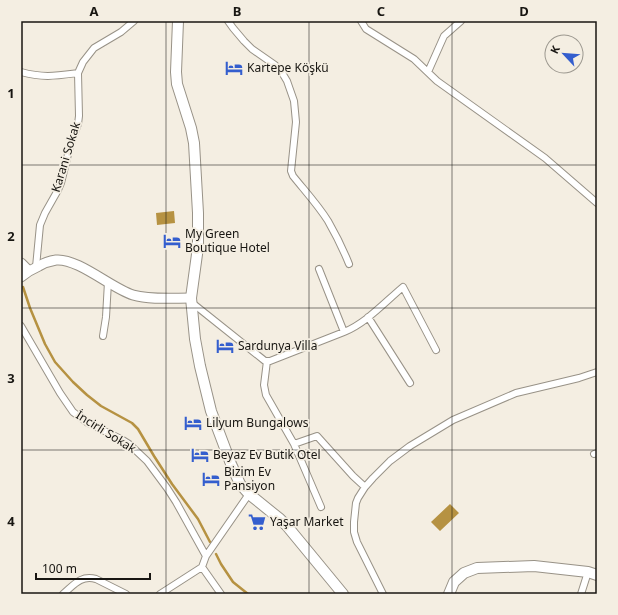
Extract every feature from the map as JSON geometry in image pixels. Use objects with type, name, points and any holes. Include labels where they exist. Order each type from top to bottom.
[{"type":"main road","points":[[178,21],[176,72],[193,138],[198,213],[198,247],[191,300],[192,320],[197,352],[211,411],[220,438],[240,484],[249,494],[280,519],[343,594]]},
{"type":"main road","points":[[449,594],[454,582],[464,573],[477,568],[534,566],[593,573]]},
{"type":"street","name":"Karani Sokak","points":[[32,269],[40,225],[45,212],[61,183],[70,146],[78,124],[78,74],[83,62],[94,48],[121,32],[134,21]]},
{"type":"street","points":[[228,21],[252,49],[275,65],[287,80],[294,101],[296,122],[291,171],[293,176],[328,220],[350,264]]},
{"type":"street","points":[[361,21],[366,29],[414,59],[437,81],[544,158],[597,203]]},
{"type":"street","points":[[428,72],[444,36],[461,21]]},
{"type":"street","points":[[21,72],[44,77],[78,74]]},
{"type":"street","points":[[21,277],[32,269],[51,261],[65,260],[128,293],[142,297],[191,300],[267,362],[355,327],[403,287],[436,350]]},
{"type":"street","points":[[21,263],[32,269]]},
{"type":"street","points":[[319,269],[344,332]]},
{"type":"street","points":[[103,336],[106,317],[108,282]]},
{"type":"street","points":[[368,317],[410,383]]},
{"type":"street","name":"İncirli Sokak","points":[[21,326],[73,412],[88,423],[129,444],[147,461],[176,502],[206,556]]},
{"type":"street","points":[[267,362],[264,384],[266,395],[294,444],[321,507]]},
{"type":"street","points":[[383,594],[357,542],[354,532],[354,522],[358,498],[365,487],[390,461],[410,446],[453,420],[516,393],[580,378],[597,372]]},
{"type":"street","points":[[294,444],[317,436],[365,487]]},
{"type":"street","points":[[160,594],[202,567],[206,556],[249,494]]},
{"type":"street","points":[[202,567],[221,594]]},
{"type":"street","points":[[581,594],[593,573]]},
{"type":"street","points":[[63,594],[79,580],[90,578],[96,579],[126,594]]},
{"type":"shaded area","points":[[174,211],[175,223],[157,225],[156,213]]},
{"type":"shaded area","points":[[450,504],[459,513],[440,531],[431,522]]},
{"type":"waterway","points":[[23,287],[45,344],[55,362],[87,395],[101,406],[132,423],[138,429],[172,484],[198,519],[210,542]]},
{"type":"waterway","points":[[216,554],[233,582],[248,594]]},
{"type":"place","name":"Kartepe Köşkü","points":[[234,68]]},
{"type":"place","name":"My Green Boutique Hotel","points":[[172,241]]},
{"type":"place","name":"Sardunya Villa","points":[[225,346]]},
{"type":"place","name":"Lilyum Bungalows","points":[[193,423]]},
{"type":"place","name":"Beyaz Ev Butik Otel","points":[[200,455]]},
{"type":"place","name":"Bizim Ev Pansiyon","points":[[211,479]]},
{"type":"place","name":"Yaşar Market","points":[[257,522]]}]
